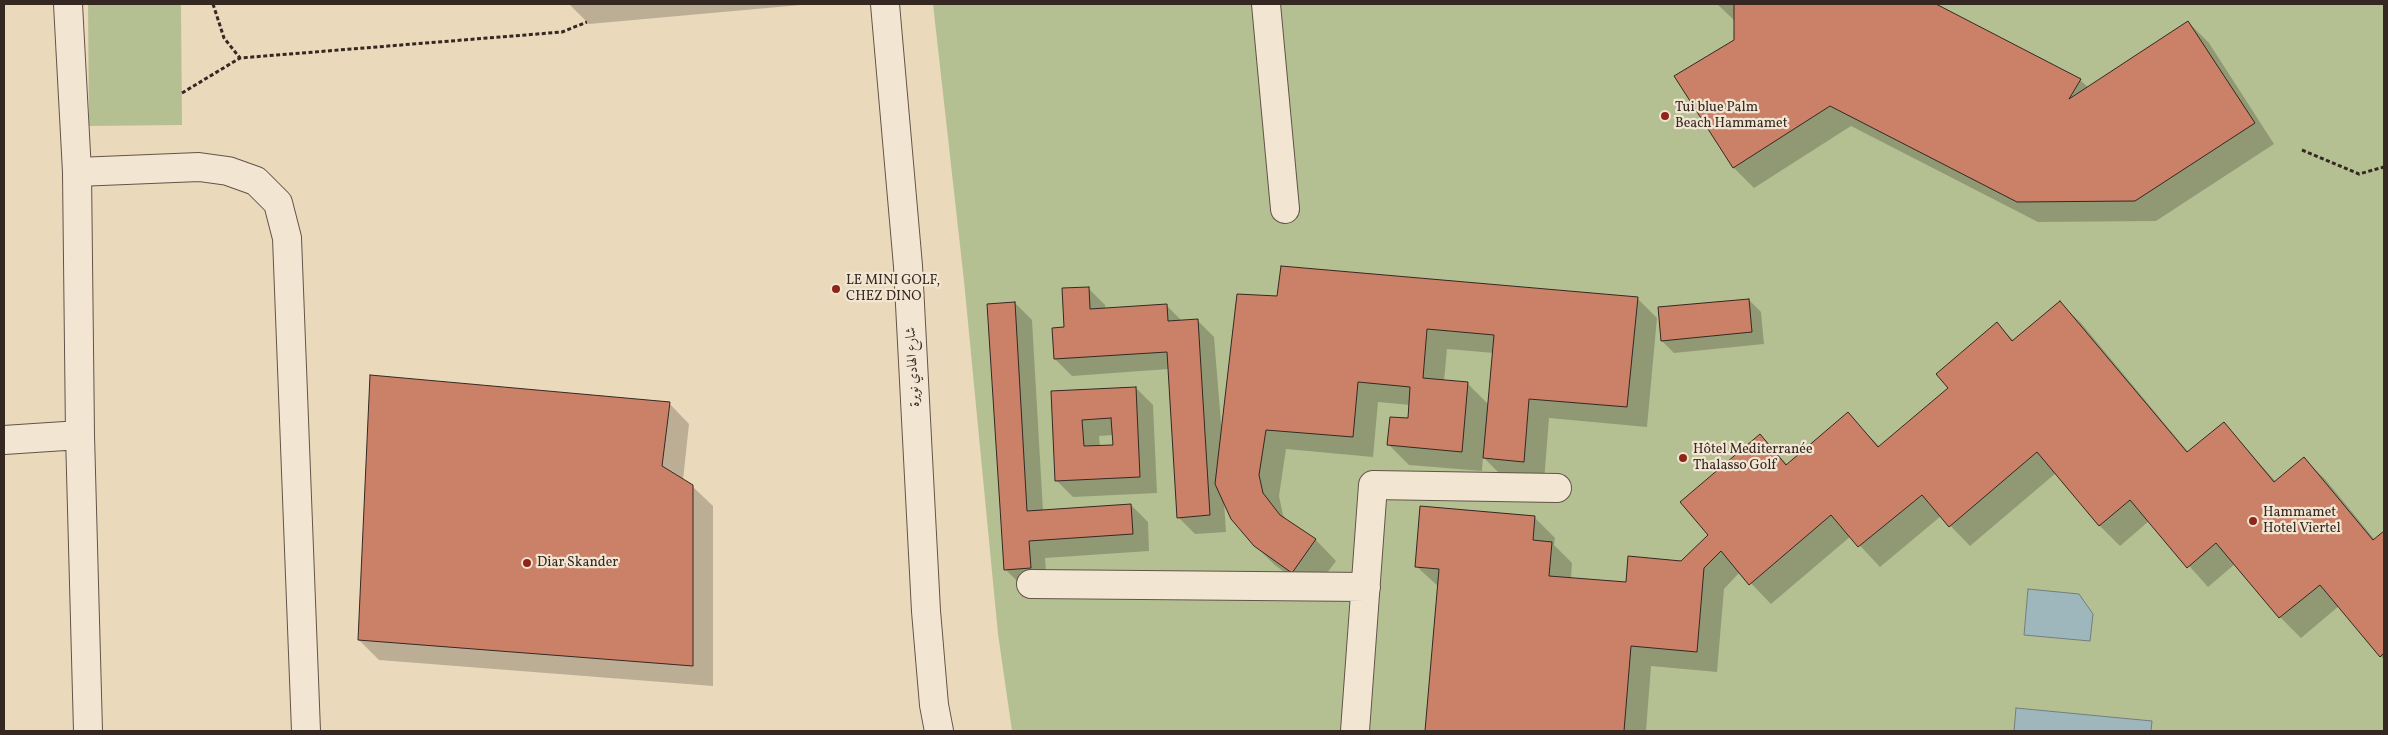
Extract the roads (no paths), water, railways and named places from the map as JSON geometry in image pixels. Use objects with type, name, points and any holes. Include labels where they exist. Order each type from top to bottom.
[{"type":"street","points":[[68,4],[77,172],[80,436],[88,731]]},
{"type":"street","name":"شارع الهادي نويرة","points":[[885,4],[908,266],[926,611],[934,705],[939,731]]},
{"type":"street","points":[[1266,4],[1285,209]]},
{"type":"street","points":[[77,172],[199,167],[228,170],[256,181],[278,203],[287,238],[306,731]]},
{"type":"street","points":[[4,440],[80,436]]},
{"type":"street","points":[[1356,731],[1373,485],[1557,488]]},
{"type":"street","points":[[1031,584],[1366,587]]},
{"type":"water","points":[[2028,589],[2079,594],[2093,614],[2090,641],[2024,635]]},
{"type":"water","points":[[2016,708],[2152,721],[2151,731],[2014,731]]},
{"type":"place","name":"Tui blue Palm Beach Hammamet","points":[[1665,116]]},
{"type":"place","name":"LE MINI GOLF, CHEZ DINO","points":[[836,289]]},
{"type":"place","name":"Hôtel Mediterranée Thalasso Golf","points":[[1683,458]]},
{"type":"place","name":"Hammamet Hotel Viertel","points":[[2253,521]]},
{"type":"place","name":"Diar Skander","points":[[527,563]]}]
